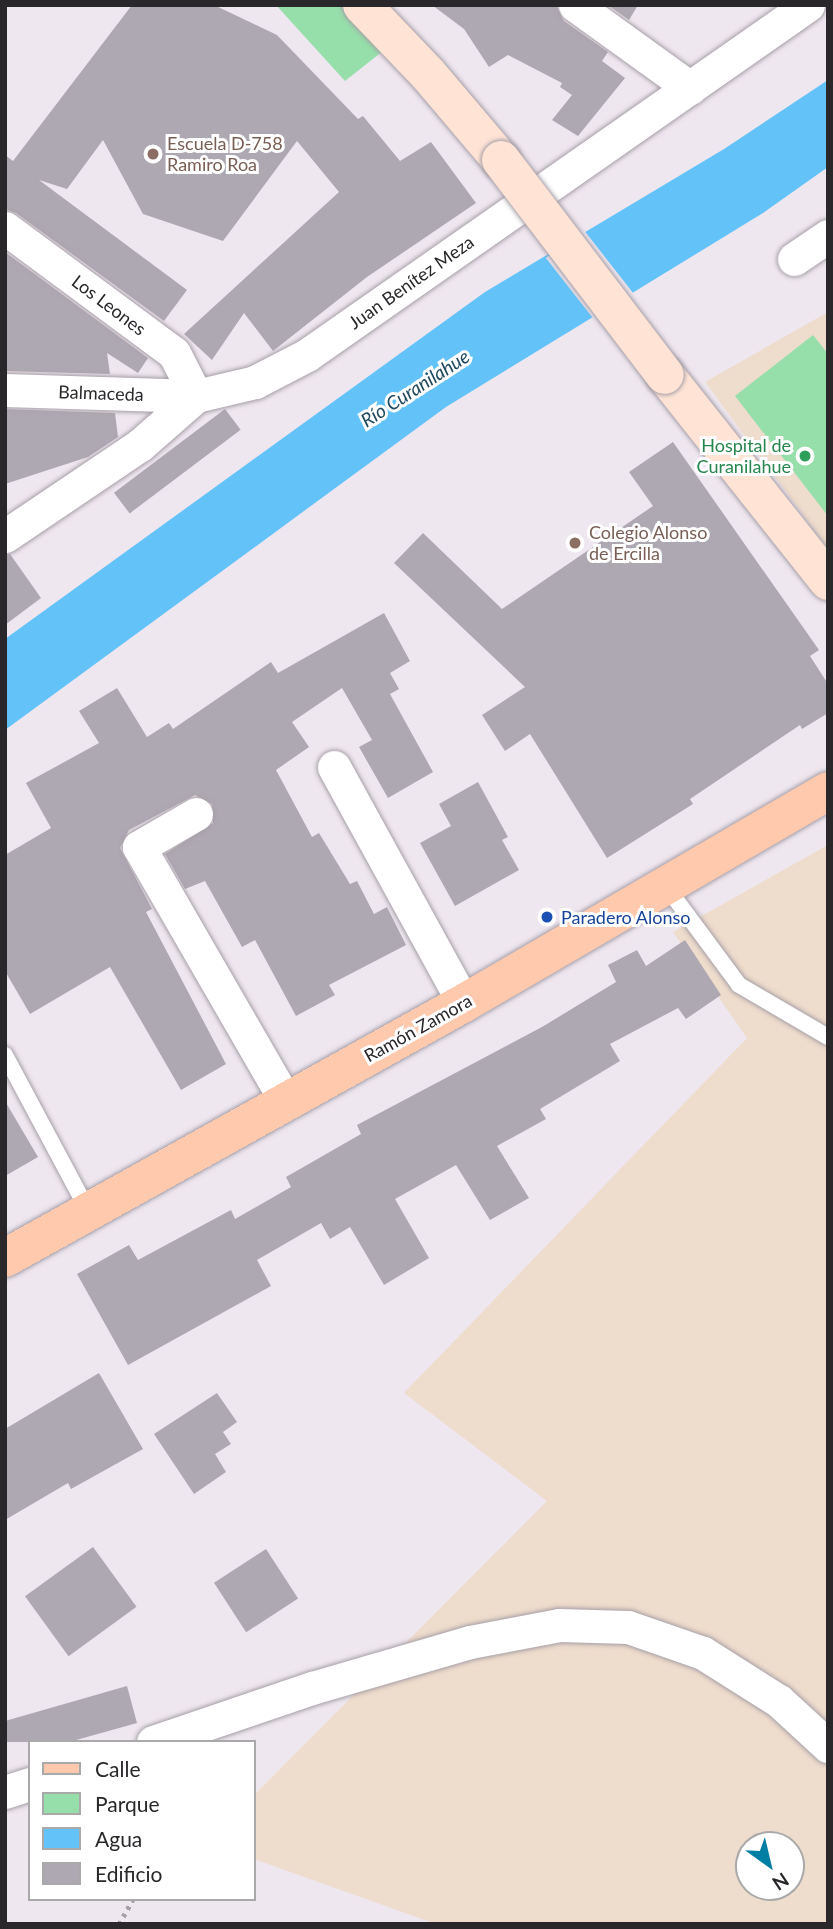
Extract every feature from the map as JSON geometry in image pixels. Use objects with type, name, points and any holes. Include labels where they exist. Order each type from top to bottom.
[{"type":"main road","points":[[362,5],[428,74],[501,160],[665,375],[828,581]]},
{"type":"main road","name":"Ramón Zamora","points":[[5,1258],[464,1003],[828,791]]},
{"type":"street","points":[[575,5],[690,88]]},
{"type":"street","name":"Juan Benítez Meza","points":[[5,536],[140,445],[196,396],[256,382],[307,355],[584,157],[690,88],[808,5]]},
{"type":"street","name":"Los Leones","points":[[5,228],[174,353],[196,396]]},
{"type":"street","points":[[794,259],[828,236]]},
{"type":"street","name":"Balmaceda","points":[[5,390],[196,396]]},
{"type":"street","points":[[334,767],[464,1003]]},
{"type":"street","points":[[196,814],[139,847],[286,1102]]},
{"type":"street","points":[[159,1740],[470,1642],[559,1625],[628,1627],[703,1653],[779,1700],[828,1746]]},
{"type":"street","points":[[5,1792],[28,1785]]},
{"type":"lane","points":[[665,885],[739,985],[828,1037]]},
{"type":"lane","points":[[5,1055],[89,1212]]},
{"type":"path","points":[[119,1924],[133,1901]]},
{"type":"shaded area","points":[[828,312],[828,549],[705,382]]},
{"type":"shaded area","points":[[828,845],[828,1924],[436,1924],[256,1860],[256,1793],[547,1501],[404,1393],[747,1038],[673,932]]},
{"type":"green space","points":[[276,5],[353,5],[388,47],[345,81]]},
{"type":"green space","name":"Hospital de Curanilahue","points":[[813,335],[828,354],[828,516],[735,396]]},
{"type":"water","name":"Río Curanilahue","points":[[828,80],[828,167],[763,213],[446,407],[5,730],[5,639],[485,292],[724,149]]},
{"type":"pier","points":[[583,229],[633,294],[596,323],[546,258]]},
{"type":"building","name":"Escuela D-758 Ramiro Roa","points":[[132,5],[214,5],[277,35],[358,119],[363,116],[400,161],[431,142],[476,203],[367,277],[273,351],[244,313],[212,360],[184,334],[339,192],[297,141],[223,241],[143,214],[103,140],[67,189],[39,180],[187,290],[164,321],[16,213],[5,209],[5,155],[13,161]]},
{"type":"building","points":[[432,5],[556,5],[564,21],[608,52],[602,61],[625,78],[578,136],[552,120],[572,95],[560,87],[562,83],[508,55],[489,67],[464,29]]},
{"type":"building","points":[[608,5],[638,5],[629,20]]},
{"type":"building","points":[[5,252],[148,358],[138,373],[107,353],[110,374],[5,371]]},
{"type":"building","points":[[5,409],[115,413],[118,437],[88,457],[5,484]]},
{"type":"building","points":[[225,409],[241,430],[130,513],[114,493]]},
{"type":"building","points":[[673,442],[819,650],[810,656],[828,684],[828,713],[802,729],[800,725],[690,799],[693,804],[607,858],[530,734],[505,751],[482,715],[525,687],[394,563],[423,533],[502,609],[653,506],[629,472]]},
{"type":"building","points":[[10,554],[41,598],[5,625],[5,555]]},
{"type":"building","points":[[384,613],[410,661],[390,673],[399,689],[390,694],[433,772],[388,798],[359,747],[372,740],[342,688],[292,722],[309,747],[276,770],[312,837],[319,833],[350,884],[357,881],[374,914],[387,907],[406,945],[329,985],[335,995],[296,1016],[255,940],[242,947],[205,881],[185,889],[165,854],[213,823],[212,804],[195,795],[129,830],[120,848],[152,909],[146,912],[226,1064],[181,1090],[110,967],[30,1014],[5,971],[5,855],[51,828],[26,783],[99,743],[79,711],[117,688],[147,737],[169,723],[173,729],[271,662],[278,673]]},
{"type":"building","points":[[478,782],[508,837],[502,840],[519,870],[455,906],[420,843],[451,826],[439,804]]},
{"type":"building","points":[[685,940],[721,995],[686,1019],[678,1008],[610,1044],[620,1061],[540,1109],[546,1119],[497,1146],[529,1198],[490,1220],[456,1165],[395,1199],[429,1258],[384,1285],[350,1227],[330,1239],[321,1223],[257,1260],[271,1286],[128,1365],[77,1274],[129,1245],[138,1260],[231,1210],[235,1219],[291,1187],[286,1177],[361,1134],[357,1125],[542,1027],[616,982],[608,965],[637,950],[646,966]]},
{"type":"building","points":[[5,1101],[38,1157],[5,1176]]},
{"type":"building","points":[[99,1373],[143,1449],[71,1489],[68,1483],[5,1520],[5,1429]]},
{"type":"building","points":[[217,1393],[237,1422],[223,1432],[231,1444],[215,1454],[226,1472],[194,1494],[154,1434]]},
{"type":"building","points":[[93,1547],[136,1607],[69,1656],[25,1596]]},
{"type":"building","points":[[266,1549],[298,1598],[246,1632],[214,1583]]},
{"type":"building","points":[[127,1686],[137,1723],[76,1740],[5,1742],[5,1721]]},
{"type":"place","name":"Escuela D-758 Ramiro Roa","points":[[153,154]]},
{"type":"place","name":"Hospital de Curanilahue","points":[[805,456]]},
{"type":"place","name":"Colegio Alonso de Ercilla","points":[[575,543]]},
{"type":"place","name":"Paradero Alonso","points":[[547,917]]}]
